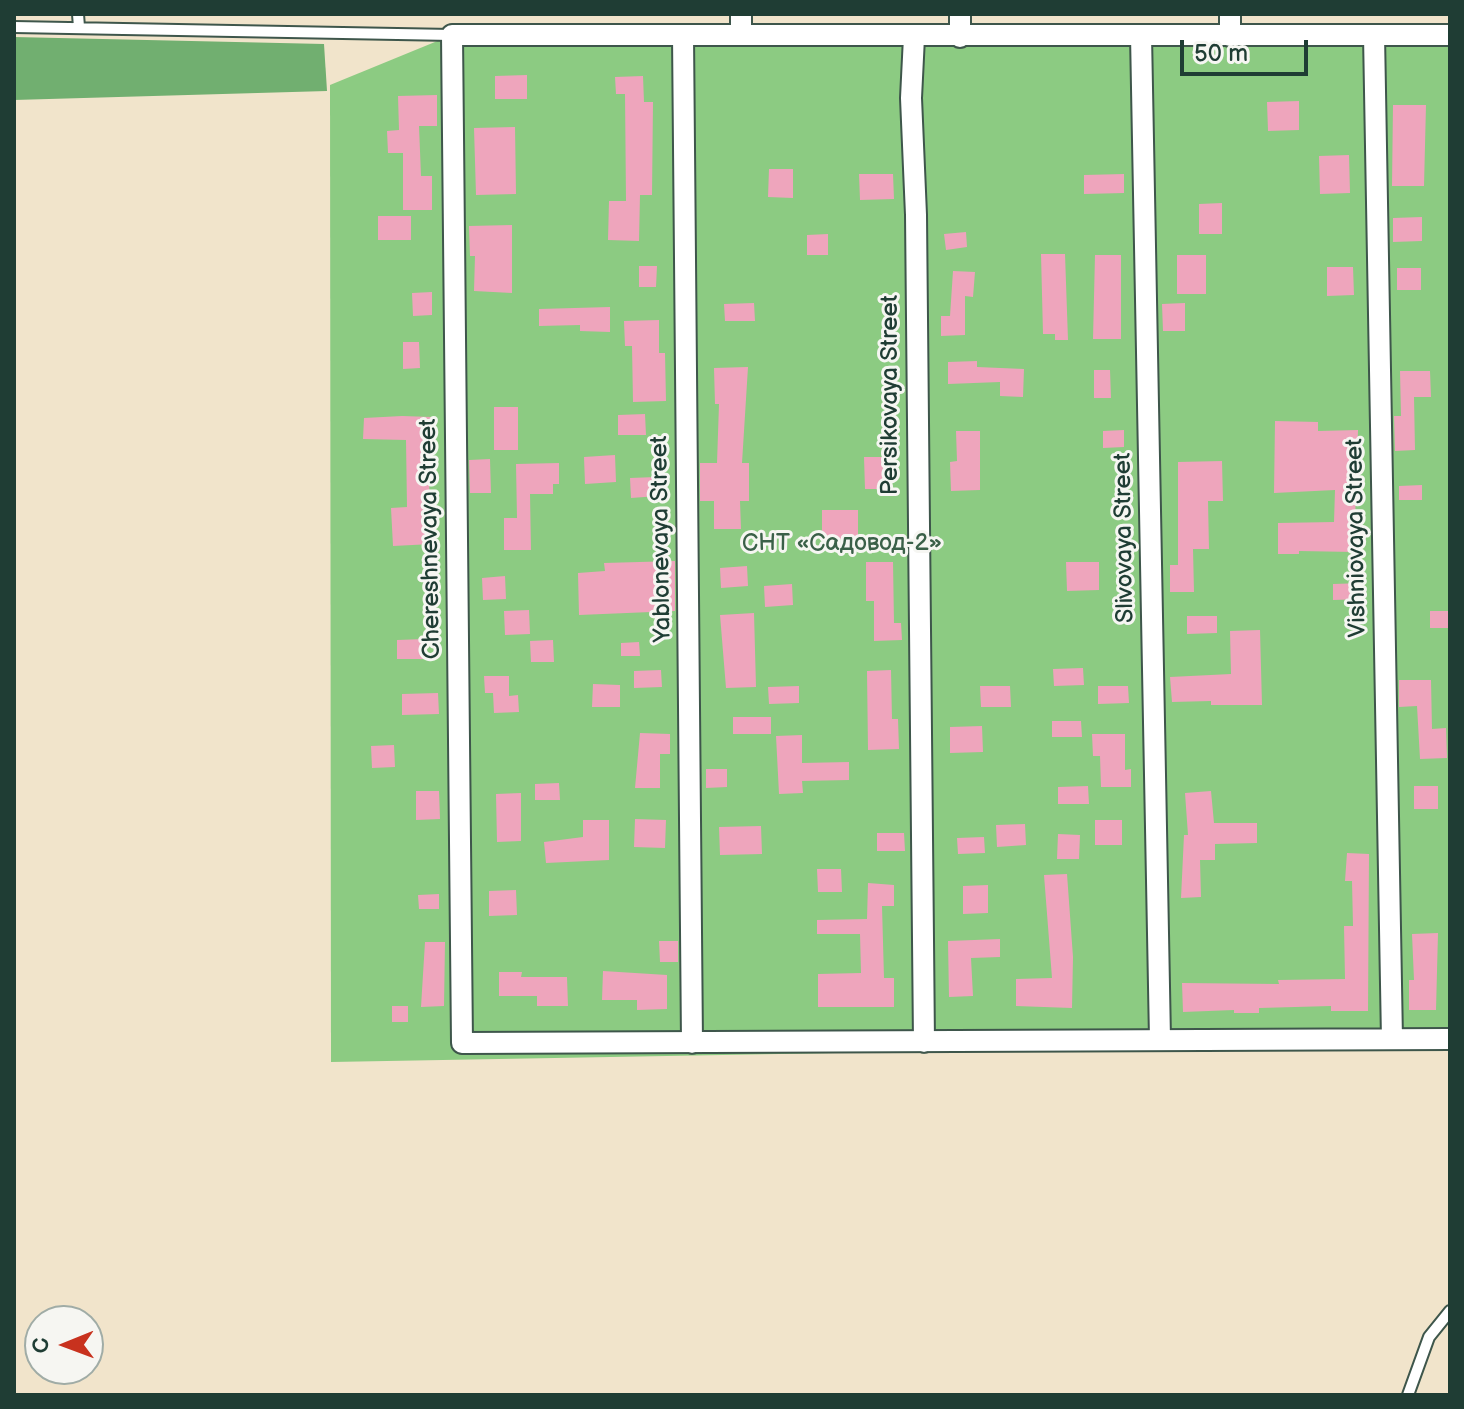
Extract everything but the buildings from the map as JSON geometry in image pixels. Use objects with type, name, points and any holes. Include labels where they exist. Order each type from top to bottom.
[{"type":"street","points":[[741,14],[741,35]]},
{"type":"street","points":[[960,14],[960,37]]},
{"type":"street","points":[[1230,14],[1230,36]]},
{"type":"street","points":[[452,35],[1450,35]]},
{"type":"street","name":"Chereshnevaya Street","points":[[452,35],[462,1043],[692,1043]]},
{"type":"street","name":"Yablonevaya Street","points":[[683,35],[692,1043]]},
{"type":"street","name":"Slivovaya Street","points":[[1141,35],[1160,1039]]},
{"type":"street","name":"Vishniovaya Street","points":[[1374,35],[1392,1039]]},
{"type":"street","name":"Persikovaya Street","points":[[914,37],[911,98],[916,215],[924,1042]]},
{"type":"street","points":[[692,1043],[1450,1039]]},
{"type":"lane","points":[[78,14],[79,27]]},
{"type":"lane","points":[[14,27],[452,35]]},
{"type":"lane","points":[[1408,1395],[1429,1337],[1449,1313]]},
{"type":"green space","name":"СНТ «Садовод-2»","points":[[452,35],[1450,35],[1450,1042],[331,1062],[330,85]]},
{"type":"green space","points":[[14,37],[324,44],[327,91],[14,100]]}]
